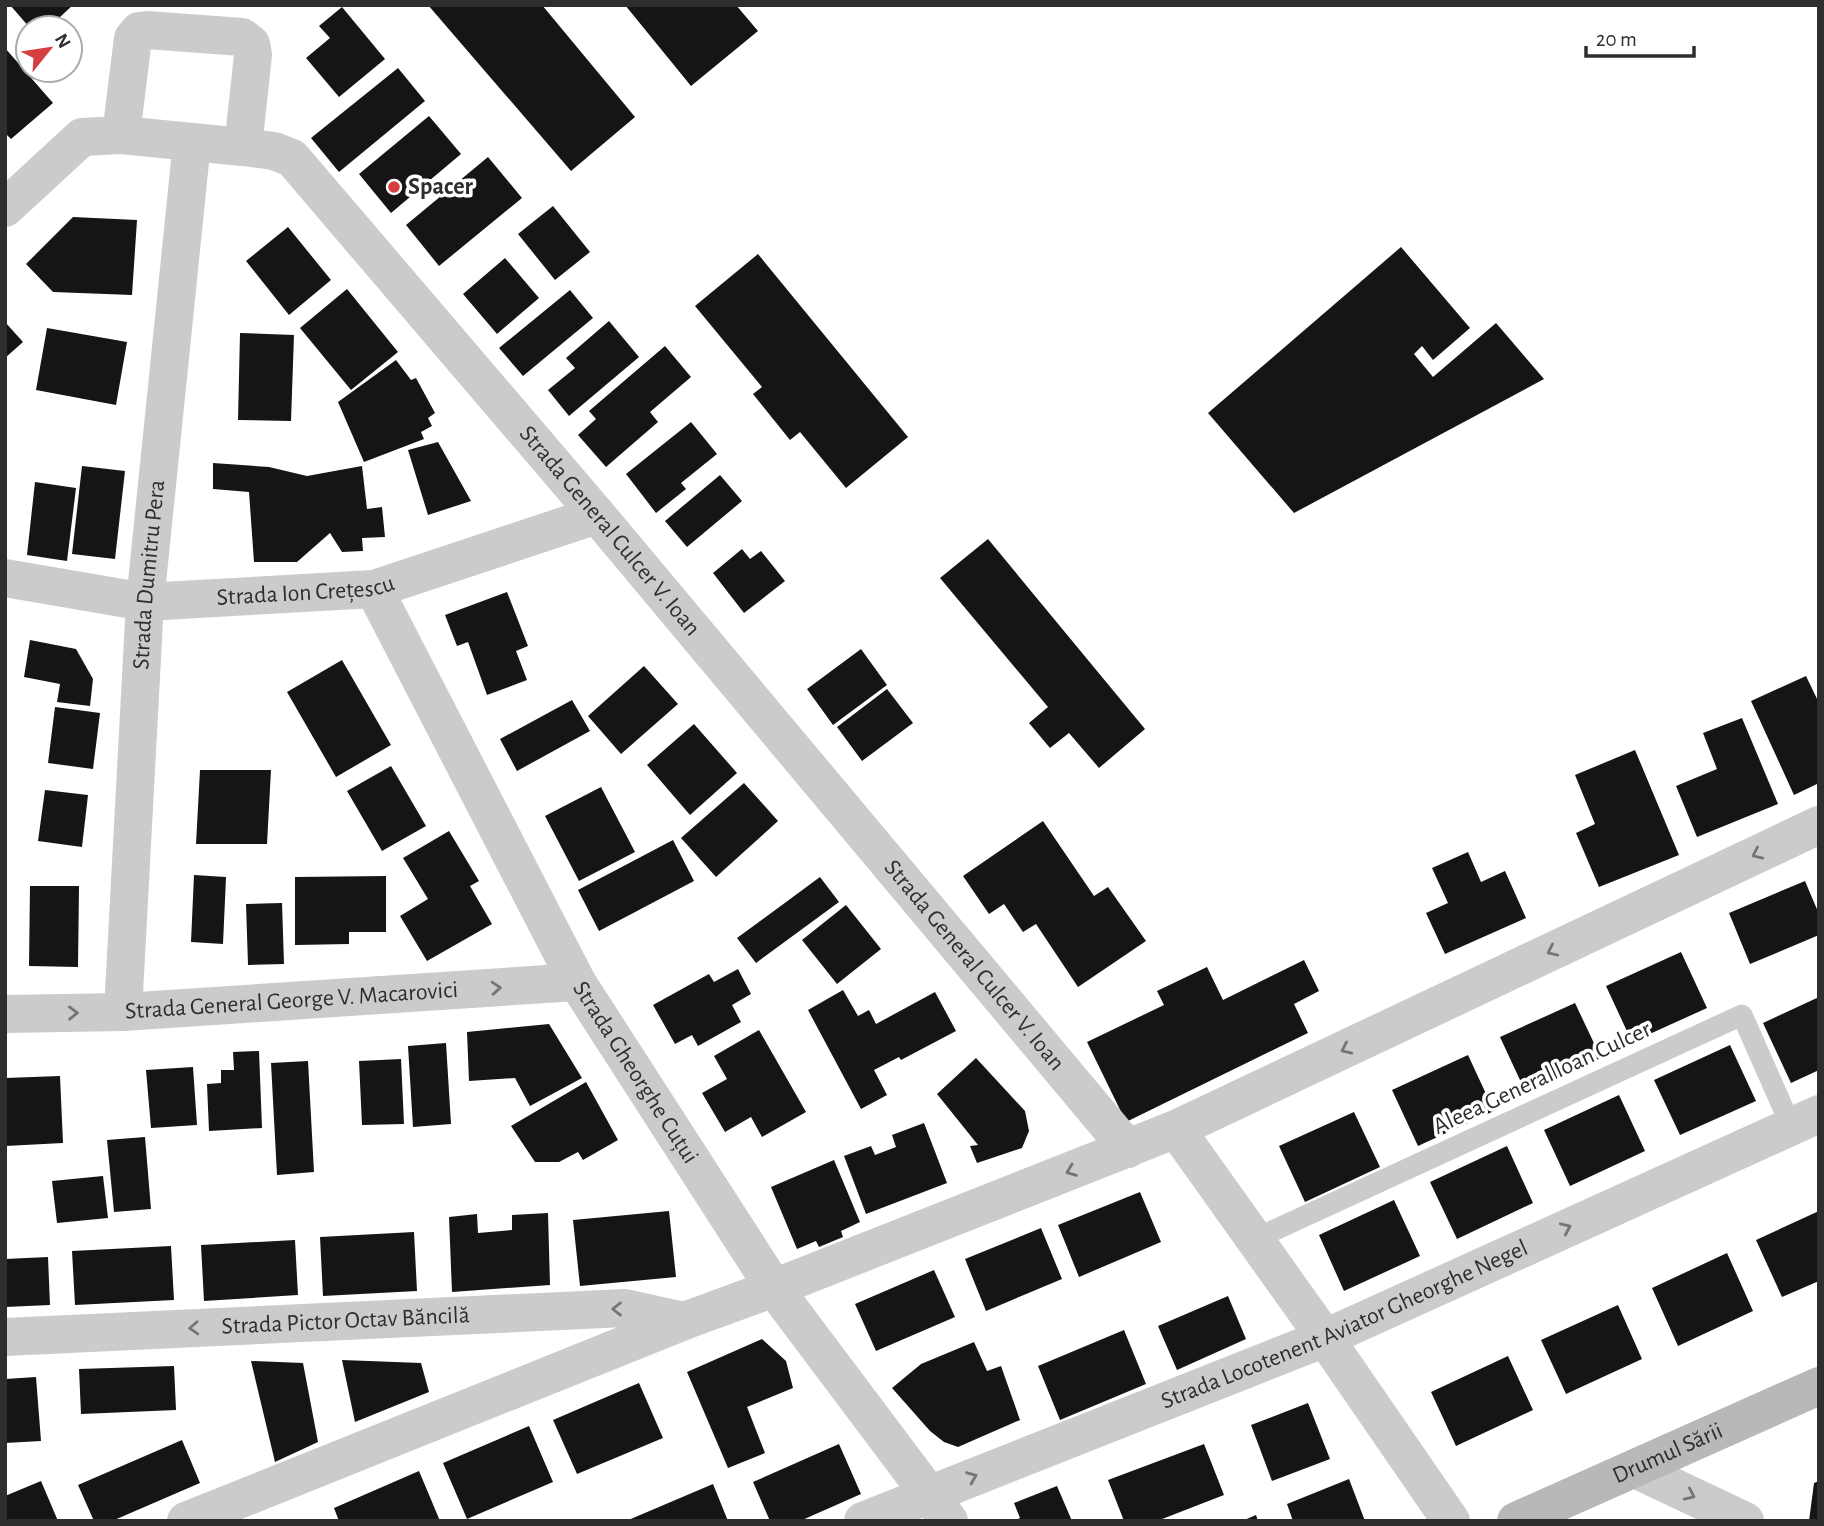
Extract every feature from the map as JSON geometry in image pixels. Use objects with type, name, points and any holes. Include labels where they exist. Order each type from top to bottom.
[{"type":"main road","name":"Drumul Sării","points":[[1516,1521],[1819,1386]]},
{"type":"street","points":[[121,135],[133,38],[139,31],[242,37],[251,44],[253,55],[243,147]]},
{"type":"street","name":"Strada General Culcer V. Ioan","points":[[5,208],[82,137],[121,135],[274,150],[292,158],[597,515],[1128,1149]]},
{"type":"street","name":"Strada Dumitru Pera","points":[[123,1012],[145,603],[192,142]]},
{"type":"street","name":"Strada Ion Crețescu","points":[[5,578],[145,603],[374,589],[597,515]]},
{"type":"street","name":"Strada Gheorghe Cuțui","points":[[374,589],[576,982],[774,1288],[939,1507]]},
{"type":"street","points":[[186,1521],[684,1321],[1176,1129],[1819,825]]},
{"type":"street","name":"Strada General George V. Macarovici","points":[[5,1014],[123,1012],[576,982]]},
{"type":"street","name":"Strada Locotenent Aviator Gheorghe Negel","points":[[863,1521],[939,1507],[1325,1338],[1805,1120]]},
{"type":"street","points":[[1176,1129],[1451,1521]]},
{"type":"street","name":"Strada Pictor Octav Băncilă","points":[[5,1337],[625,1308],[684,1321]]},
{"type":"street","points":[[1635,1469],[1745,1521]]},
{"type":"lane","name":"Aleea General Ioan Culcer","points":[[1255,1239],[1742,1015],[1805,1120]]},
{"type":"building","points":[[10,5],[73,5],[63,14],[18,14]]},
{"type":"building","points":[[428,5],[542,5],[635,117],[571,171]]},
{"type":"building","points":[[625,5],[736,5],[758,31],[691,86]]},
{"type":"building","points":[[342,7],[385,59],[339,97],[306,58],[330,38],[319,26]]},
{"type":"building","points":[[5,48],[14,58],[14,84],[36,84],[53,103],[11,139],[5,133]]},
{"type":"building","points":[[398,68],[425,101],[339,172],[311,138]]},
{"type":"building","points":[[429,116],[461,154],[391,213],[359,174]]},
{"type":"building","points":[[488,157],[522,198],[439,266],[406,225]]},
{"type":"building","points":[[553,206],[590,252],[555,280],[518,234]]},
{"type":"building","points":[[73,217],[137,220],[132,295],[53,292],[26,264]]},
{"type":"building","points":[[288,227],[331,280],[289,315],[246,261]]},
{"type":"building","points":[[1401,247],[1470,328],[1433,360],[1422,346],[1414,354],[1433,377],[1496,323],[1544,379],[1294,513],[1208,413]]},
{"type":"building","points":[[758,254],[908,437],[846,488],[800,432],[790,440],[753,394],[762,387],[695,306]]},
{"type":"building","points":[[505,258],[539,298],[497,334],[463,294]]},
{"type":"building","points":[[347,289],[398,352],[351,390],[300,328]]},
{"type":"building","points":[[570,290],[593,318],[523,376],[499,348]]},
{"type":"building","points":[[609,321],[639,357],[569,416],[548,390],[575,368],[566,358]]},
{"type":"building","points":[[5,322],[23,342],[5,358]]},
{"type":"building","points":[[47,328],[127,342],[116,405],[36,390]]},
{"type":"building","points":[[240,333],[294,335],[291,421],[238,420]]},
{"type":"building","points":[[665,346],[691,377],[650,412],[658,422],[606,467],[578,435],[596,419],[589,411]]},
{"type":"building","points":[[396,360],[411,380],[416,378],[435,413],[428,418],[432,426],[421,432],[424,439],[364,462],[338,402]]},
{"type":"building","points":[[691,422],[717,454],[681,483],[686,489],[656,513],[626,474]]},
{"type":"building","points":[[438,442],[471,501],[428,515],[408,450]]},
{"type":"building","points":[[213,463],[269,467],[307,476],[362,466],[367,509],[382,507],[385,537],[362,538],[363,551],[342,552],[330,533],[297,562],[254,562],[249,492],[213,489]]},
{"type":"building","points":[[82,466],[125,471],[115,559],[72,554]]},
{"type":"building","points":[[720,475],[742,501],[687,547],[665,521]]},
{"type":"building","points":[[35,482],[76,488],[67,561],[27,555]]},
{"type":"building","points":[[988,539],[1145,729],[1099,768],[1069,733],[1050,748],[1029,723],[1048,707],[940,578]]},
{"type":"building","points":[[742,549],[750,559],[761,551],[785,581],[744,613],[713,573]]},
{"type":"building","points":[[507,592],[528,646],[516,651],[527,680],[487,695],[468,642],[457,646],[445,615]]},
{"type":"building","points":[[30,640],[76,649],[93,679],[90,706],[57,702],[60,684],[24,677]]},
{"type":"building","points":[[861,649],[887,685],[833,725],[807,689]]},
{"type":"building","points":[[342,660],[391,745],[336,777],[287,692]]},
{"type":"building","points":[[644,666],[678,704],[621,754],[588,716]]},
{"type":"building","points":[[1806,676],[1819,703],[1819,783],[1794,795],[1751,701]]},
{"type":"building","points":[[887,689],[913,723],[862,761],[837,727]]},
{"type":"building","points":[[572,700],[590,731],[517,771],[500,739]]},
{"type":"building","points":[[55,707],[100,713],[93,769],[48,763]]},
{"type":"building","points":[[1742,718],[1778,804],[1697,837],[1676,786],[1717,769],[1703,733]]},
{"type":"building","points":[[694,724],[737,773],[690,815],[647,765]]},
{"type":"building","points":[[1635,750],[1679,855],[1599,887],[1576,833],[1595,824],[1575,775]]},
{"type":"building","points":[[391,766],[426,826],[382,851],[347,791]]},
{"type":"building","points":[[200,770],[271,770],[267,844],[196,844]]},
{"type":"building","points":[[744,783],[778,821],[716,877],[681,838]]},
{"type":"building","points":[[601,787],[635,852],[579,881],[545,816]]},
{"type":"building","points":[[45,790],[88,795],[82,847],[38,841]]},
{"type":"building","points":[[1043,821],[1094,896],[1108,887],[1146,941],[1078,987],[1036,924],[1023,932],[1004,904],[989,914],[963,876]]},
{"type":"building","points":[[449,831],[479,881],[470,886],[492,924],[427,961],[400,916],[428,899],[403,858]]},
{"type":"building","points":[[673,840],[694,881],[599,931],[578,890]]},
{"type":"building","points":[[1468,852],[1481,882],[1505,871],[1526,918],[1445,954],[1426,913],[1448,903],[1432,868]]},
{"type":"building","points":[[194,875],[226,877],[223,944],[191,942]]},
{"type":"building","points":[[386,876],[386,932],[349,932],[349,944],[295,945],[295,877]]},
{"type":"building","points":[[820,877],[839,902],[756,963],[737,938]]},
{"type":"building","points":[[1805,881],[1819,914],[1819,935],[1750,964],[1729,913]]},
{"type":"building","points":[[30,886],[79,886],[78,967],[29,966]]},
{"type":"building","points":[[282,903],[284,964],[248,965],[246,904]]},
{"type":"building","points":[[846,905],[881,949],[837,984],[802,940]]},
{"type":"building","points":[[1681,952],[1707,1008],[1632,1042],[1606,986]]},
{"type":"building","points":[[1304,960],[1319,991],[1294,1004],[1308,1033],[1126,1122],[1087,1042],[1164,1005],[1157,991],[1207,967],[1223,1000]]},
{"type":"building","points":[[738,969],[751,994],[732,1005],[741,1022],[698,1046],[692,1035],[675,1044],[653,1005],[709,974],[714,982]]},
{"type":"building","points":[[843,990],[858,1016],[869,1010],[876,1024],[935,992],[956,1031],[901,1060],[899,1057],[874,1070],[887,1095],[861,1109],[808,1010]]},
{"type":"building","points":[[1819,997],[1819,1070],[1791,1083],[1763,1023]]},
{"type":"building","points":[[1575,1003],[1601,1058],[1526,1093],[1500,1037]]},
{"type":"building","points":[[549,1024],[582,1078],[530,1106],[515,1078],[469,1081],[467,1032]]},
{"type":"building","points":[[759,1030],[806,1112],[762,1137],[751,1117],[725,1132],[702,1093],[727,1079],[714,1056]]},
{"type":"building","points":[[446,1043],[451,1124],[413,1127],[408,1046]]},
{"type":"building","points":[[1730,1045],[1756,1101],[1680,1135],[1654,1080]]},
{"type":"building","points":[[259,1051],[262,1128],[209,1131],[207,1084],[221,1083],[221,1070],[234,1070],[233,1052]]},
{"type":"building","points":[[1468,1055],[1494,1111],[1418,1146],[1392,1090]]},
{"type":"building","points":[[976,1058],[1025,1111],[1029,1131],[1022,1148],[977,1163],[970,1146],[978,1145],[937,1094]]},
{"type":"building","points":[[401,1059],[404,1124],[362,1125],[359,1061]]},
{"type":"building","points":[[308,1061],[314,1172],[277,1175],[271,1063]]},
{"type":"building","points":[[193,1067],[197,1125],[151,1128],[146,1070]]},
{"type":"building","points":[[60,1076],[63,1143],[5,1146],[5,1078]]},
{"type":"building","points":[[586,1082],[618,1140],[583,1160],[578,1152],[559,1162],[535,1162],[511,1126]]},
{"type":"building","points":[[1619,1095],[1645,1151],[1570,1186],[1544,1130]]},
{"type":"building","points":[[1354,1112],[1380,1167],[1305,1202],[1279,1146]]},
{"type":"building","points":[[924,1123],[947,1183],[866,1214],[844,1156],[871,1146],[875,1155],[896,1147],[892,1135]]},
{"type":"building","points":[[145,1137],[151,1209],[114,1212],[107,1140]]},
{"type":"building","points":[[1507,1146],[1533,1203],[1457,1239],[1430,1182]]},
{"type":"building","points":[[834,1160],[860,1222],[841,1231],[843,1237],[819,1247],[816,1241],[797,1249],[771,1187]]},
{"type":"building","points":[[103,1176],[108,1218],[57,1223],[52,1181]]},
{"type":"building","points":[[1140,1192],[1161,1242],[1079,1277],[1058,1225]]},
{"type":"building","points":[[1394,1200],[1420,1256],[1344,1291],[1319,1235]]},
{"type":"building","points":[[669,1211],[676,1277],[580,1286],[573,1220]]},
{"type":"building","points":[[1819,1211],[1819,1281],[1782,1297],[1756,1240]]},
{"type":"building","points":[[548,1213],[550,1285],[452,1292],[449,1217],[477,1214],[478,1233],[512,1230],[512,1215]]},
{"type":"building","points":[[1041,1228],[1062,1279],[986,1311],[965,1259]]},
{"type":"building","points":[[414,1232],[417,1291],[323,1296],[320,1237]]},
{"type":"building","points":[[295,1240],[298,1295],[204,1301],[201,1245]]},
{"type":"building","points":[[171,1246],[174,1300],[75,1305],[72,1251]]},
{"type":"building","points":[[1727,1253],[1753,1311],[1678,1346],[1652,1288]]},
{"type":"building","points":[[48,1257],[50,1305],[5,1307],[5,1259]]},
{"type":"building","points":[[934,1270],[955,1317],[876,1351],[855,1304]]},
{"type":"building","points":[[1228,1296],[1246,1339],[1177,1370],[1158,1326]]},
{"type":"building","points":[[1618,1305],[1642,1359],[1566,1394],[1541,1340]]},
{"type":"building","points":[[1124,1330],[1146,1384],[1060,1420],[1038,1366]]},
{"type":"building","points":[[762,1339],[786,1361],[793,1388],[747,1407],[765,1453],[728,1468],[687,1372]]},
{"type":"building","points":[[974,1342],[987,1371],[1001,1366],[1020,1420],[958,1447],[944,1442],[930,1431],[892,1388],[921,1364]]},
{"type":"building","points":[[1508,1356],[1533,1410],[1456,1446],[1431,1392]]},
{"type":"building","points":[[342,1360],[421,1363],[429,1392],[355,1422]]},
{"type":"building","points":[[251,1361],[303,1363],[318,1442],[275,1462]]},
{"type":"building","points":[[174,1366],[176,1410],[81,1414],[79,1369]]},
{"type":"building","points":[[36,1377],[41,1441],[5,1443],[5,1379]]},
{"type":"building","points":[[639,1383],[663,1438],[577,1474],[553,1420]]},
{"type":"building","points":[[1308,1403],[1330,1459],[1272,1481],[1251,1425]]},
{"type":"building","points":[[529,1426],[553,1482],[467,1519],[443,1463]]},
{"type":"building","points":[[182,1440],[200,1483],[112,1521],[94,1521],[78,1485]]},
{"type":"building","points":[[839,1444],[861,1494],[800,1521],[770,1521],[753,1482]]},
{"type":"building","points":[[1204,1444],[1224,1495],[1157,1521],[1124,1521],[1108,1480]]},
{"type":"building","points":[[419,1471],[440,1521],[339,1521],[334,1508]]},
{"type":"building","points":[[1349,1479],[1365,1521],[1293,1521],[1287,1504]]},
{"type":"building","points":[[41,1481],[58,1521],[5,1521],[5,1496]]},
{"type":"building","points":[[1819,1481],[1819,1521],[1809,1521],[1814,1483]]},
{"type":"building","points":[[713,1484],[728,1521],[626,1521]]},
{"type":"building","points":[[1057,1486],[1072,1521],[1014,1521],[1020,1518],[1014,1503]]},
{"type":"building","points":[[1256,1515],[1258,1521],[1242,1521]]},
{"type":"place","name":"Spacer","points":[[394,187]]}]
